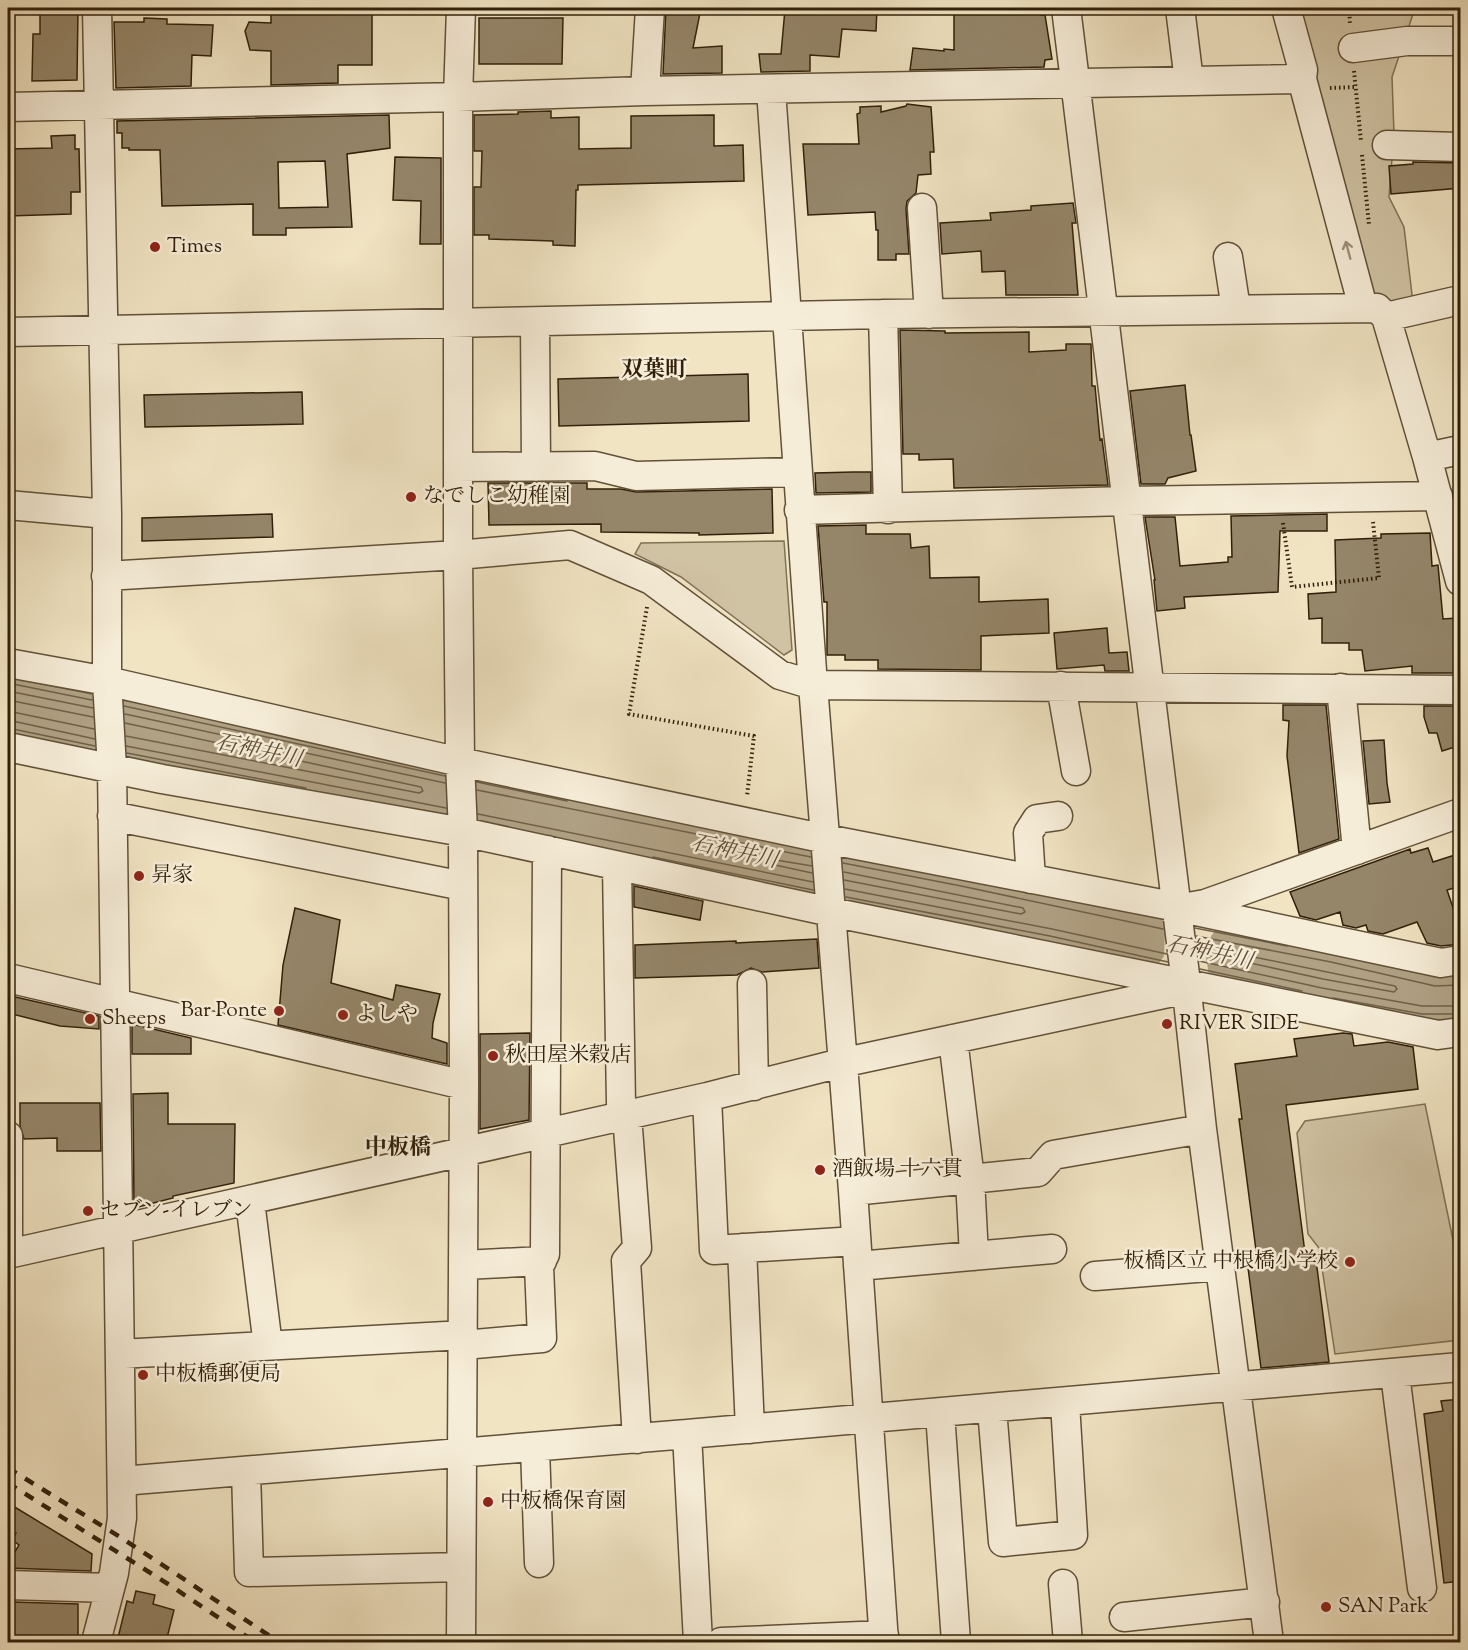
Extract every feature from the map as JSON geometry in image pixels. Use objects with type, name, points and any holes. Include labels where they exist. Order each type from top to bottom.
[{"type":"street","points":[[96,1642],[120,1537],[122,1481],[97,8]]},
{"type":"street","points":[[461,8],[458,97],[457,324],[464,1085],[461,1642]]},
{"type":"street","points":[[645,91],[650,8]]},
{"type":"street","points":[[1066,8],[1202,1129],[1269,1642]]},
{"type":"street","points":[[1180,8],[1189,81]]},
{"type":"street","points":[[1286,8],[1303,70],[1302,79],[1374,312],[1427,457],[1461,581]]},
{"type":"street","points":[[1353,48],[1407,41],[1461,40]]},
{"type":"street","points":[[8,107],[645,91],[1302,79]]},
{"type":"street","points":[[721,1642],[884,1639],[853,1191],[841,1063],[797,472],[771,90]]},
{"type":"street","points":[[1387,145],[1461,147]]},
{"type":"street","points":[[922,208],[929,314]]},
{"type":"street","points":[[1228,257],[1236,309]]},
{"type":"street","points":[[8,332],[883,314],[1236,309],[1374,312],[1461,300]]},
{"type":"street","points":[[883,314],[888,508]]},
{"type":"street","points":[[535,322],[536,467]]},
{"type":"street","points":[[1427,457],[1461,450]]},
{"type":"street","points":[[458,467],[595,466],[636,476],[797,472]]},
{"type":"street","points":[[800,510],[1127,501],[1438,496]]},
{"type":"street","points":[[8,505],[106,514]]},
{"type":"street","points":[[106,576],[458,555],[570,545],[651,580],[780,675],[813,685],[1461,690]]},
{"type":"street","points":[[8,663],[108,681],[460,762],[826,839],[1441,963],[1461,960]]},
{"type":"street","points":[[1061,686],[1077,771]]},
{"type":"street","points":[[1341,688],[1357,850]]},
{"type":"street","points":[[8,747],[162,780],[463,832],[831,912],[1438,1035],[1461,1032]]},
{"type":"street","points":[[1177,910],[1205,904],[1461,813]]},
{"type":"street","points":[[112,816],[463,886]]},
{"type":"street","points":[[1031,879],[1028,833],[1037,819],[1058,816]]},
{"type":"street","points":[[120,1354],[268,1346],[542,1338],[539,1266],[545,1254],[547,850]]},
{"type":"street","points":[[617,866],[621,1104],[627,1115],[637,1248],[626,1261],[637,1439]]},
{"type":"street","points":[[8,978],[464,1085]]},
{"type":"street","points":[[8,1136],[8,1254],[707,1097],[841,1063],[953,1039],[1186,983]]},
{"type":"street","points":[[752,984],[754,1086]]},
{"type":"street","points":[[953,1039],[970,1179],[974,1256]]},
{"type":"street","points":[[707,1097],[714,1250],[742,1248],[974,1256],[1052,1249]]},
{"type":"street","points":[[853,1191],[1038,1172],[1053,1155],[1202,1129]]},
{"type":"street","points":[[250,1200],[268,1346]]},
{"type":"street","points":[[742,1248],[750,1429]]},
{"type":"street","points":[[464,1264],[542,1261]]},
{"type":"street","points":[[1095,1276],[1221,1266]]},
{"type":"street","points":[[122,1481],[461,1455],[1461,1367]]},
{"type":"street","points":[[1395,1374],[1422,1588]]},
{"type":"street","points":[[992,1409],[1003,1542],[1073,1535],[1065,1403]]},
{"type":"street","points":[[940,1413],[956,1642]]},
{"type":"street","points":[[687,1434],[698,1642]]},
{"type":"street","points":[[535,1448],[539,1563]]},
{"type":"street","points":[[246,1472],[249,1572],[461,1567]]},
{"type":"street","points":[[1063,1584],[1068,1642]]},
{"type":"street","points":[[8,1585],[110,1588]]},
{"type":"street","points":[[1124,1617],[1265,1602]]},
{"type":"path","points":[[1279,499],[1292,587],[1379,578],[1371,497]]},
{"type":"path","points":[[651,580],[629,714],[754,736],[744,822]]},
{"type":"shaded area","points":[[1288,8],[1415,8],[1392,77],[1394,134],[1389,197],[1404,227],[1413,303],[1386,306],[1370,299]]},
{"type":"shaded area","points":[[784,541],[792,650],[784,655],[681,577],[635,554],[641,543]]},
{"type":"shaded area","points":[[1425,1104],[1460,1274],[1460,1340],[1335,1354],[1319,1248],[1308,1234],[1297,1133],[1305,1121]]},
{"type":"water","name":"石神井川","points":[[8,677],[1460,971],[1460,1020],[1421,1020],[148,764],[8,733]]},
{"type":"pier","points":[[1162,912],[1221,924],[1211,936],[1206,957],[1210,981],[1155,969],[1164,956],[1165,933]]},
{"type":"building","points":[[40,8],[78,8],[77,80],[32,81],[33,34],[40,34]]},
{"type":"building","points":[[271,8],[372,8],[372,65],[338,65],[338,83],[271,85],[271,51],[250,50],[245,31],[249,22],[271,23]]},
{"type":"building","points":[[666,8],[701,8],[693,48],[722,46],[722,73],[663,74]]},
{"type":"building","points":[[816,8],[877,8],[876,31],[842,29],[839,57],[810,55],[810,71],[761,72],[759,54],[781,54],[785,9],[816,12]]},
{"type":"building","points":[[954,8],[1040,8],[1041,15],[1045,15],[1052,59],[1045,60],[1044,67],[910,70],[913,48],[954,50]]},
{"type":"building","points":[[144,18],[167,19],[167,24],[213,25],[211,56],[192,55],[191,86],[116,88],[114,22],[144,22]]},
{"type":"building","points":[[479,18],[563,18],[562,64],[479,64]]},
{"type":"building","points":[[907,104],[931,107],[934,152],[930,152],[931,174],[918,175],[916,193],[907,201],[909,254],[896,254],[896,260],[878,260],[878,230],[876,230],[875,212],[808,215],[803,144],[859,144],[857,114],[860,113],[860,107],[881,106],[881,112]]},
{"type":"building","points":[[551,111],[551,118],[579,117],[579,149],[631,148],[631,116],[714,115],[714,146],[743,145],[744,181],[578,185],[575,246],[553,245],[553,241],[489,239],[489,235],[474,235],[474,187],[481,187],[482,151],[474,151],[474,115]]},
{"type":"building","points":[[389,115],[390,148],[347,154],[352,227],[286,228],[286,235],[253,235],[253,204],[162,206],[160,150],[122,148],[122,133],[117,133],[117,121]],"holes":[[[325,161],[328,207],[279,208],[278,162]]]},
{"type":"building","points":[[75,135],[75,149],[79,149],[80,192],[71,192],[71,214],[8,216],[8,149],[52,148],[51,136]]},
{"type":"building","points":[[395,157],[441,158],[441,244],[420,244],[421,201],[393,200]]},
{"type":"building","points":[[1413,162],[1461,163],[1461,188],[1391,194],[1389,166],[1413,164]]},
{"type":"building","points":[[1073,203],[1076,223],[1072,223],[1078,295],[1006,295],[1005,271],[982,272],[981,251],[942,254],[940,223],[991,220],[990,213],[1031,210],[1031,206]]},
{"type":"building","points":[[900,330],[945,331],[945,333],[1029,332],[1029,352],[1066,350],[1066,344],[1091,344],[1092,386],[1095,386],[1100,440],[1102,439],[1108,485],[954,488],[953,459],[919,460],[919,454],[903,454]]},
{"type":"building","points":[[748,374],[749,421],[559,426],[558,379]]},
{"type":"building","points":[[1185,385],[1196,471],[1168,478],[1165,484],[1141,484],[1130,391]]},
{"type":"building","points":[[302,392],[303,424],[145,427],[144,395]]},
{"type":"building","points":[[871,472],[871,492],[816,493],[815,473]]},
{"type":"building","points":[[488,483],[587,483],[587,489],[621,489],[636,492],[772,489],[773,533],[699,535],[699,533],[601,532],[601,524],[489,525]]},
{"type":"building","points":[[272,514],[273,537],[142,541],[142,518]]},
{"type":"building","points":[[1327,514],[1327,531],[1280,531],[1278,592],[1184,597],[1185,608],[1157,611],[1155,580],[1145,517],[1175,517],[1180,566],[1228,562],[1228,557],[1232,557],[1231,516]]},
{"type":"building","points":[[866,525],[866,534],[910,534],[911,548],[929,546],[930,578],[979,577],[979,602],[1048,599],[1049,633],[981,636],[981,670],[878,669],[878,660],[845,660],[845,655],[827,655],[827,602],[824,602],[818,526]]},
{"type":"building","points":[[1430,533],[1432,566],[1438,565],[1443,619],[1457,618],[1457,673],[1412,673],[1412,666],[1365,671],[1362,650],[1349,650],[1349,643],[1322,643],[1322,618],[1309,619],[1308,594],[1336,592],[1335,540],[1381,538],[1381,534]]},
{"type":"building","points":[[1107,628],[1109,653],[1127,652],[1129,671],[1105,671],[1104,665],[1057,669],[1054,633]]},
{"type":"building","points":[[1283,705],[1326,705],[1339,839],[1299,853],[1287,756],[1289,721],[1283,720]]},
{"type":"building","points":[[1424,706],[1461,706],[1461,733],[1455,733],[1458,746],[1442,751],[1437,733],[1429,733],[1424,717]]},
{"type":"building","points":[[1384,740],[1390,802],[1369,804],[1363,741]]},
{"type":"building","points":[[1428,848],[1433,862],[1461,853],[1461,886],[1447,890],[1461,931],[1461,944],[1441,946],[1427,943],[1417,922],[1383,934],[1368,931],[1366,925],[1356,928],[1343,925],[1340,912],[1316,920],[1300,916],[1290,892],[1410,849],[1411,853]]},
{"type":"building","points":[[634,886],[703,901],[700,920],[634,907]]},
{"type":"building","points":[[295,908],[340,920],[331,983],[393,1000],[396,985],[440,994],[432,1038],[447,1043],[447,1064],[278,1025],[283,965]]},
{"type":"building","points":[[817,939],[819,968],[762,972],[751,968],[737,975],[635,978],[635,945]]},
{"type":"building","points":[[11,996],[99,1016],[99,1029],[60,1026],[8,1013]]},
{"type":"building","points":[[132,1024],[191,1038],[191,1054],[132,1054]]},
{"type":"building","points":[[530,1033],[529,1120],[480,1129],[480,1034]]},
{"type":"building","points":[[1352,1034],[1354,1046],[1388,1042],[1413,1047],[1418,1089],[1286,1105],[1305,1253],[1315,1252],[1329,1362],[1261,1368],[1247,1260],[1257,1258],[1239,1119],[1242,1119],[1235,1064],[1297,1056],[1294,1039]]},
{"type":"building","points":[[168,1093],[168,1124],[235,1124],[234,1183],[173,1196],[173,1198],[134,1208],[133,1094]]},
{"type":"building","points":[[20,1103],[100,1103],[101,1151],[57,1151],[57,1138],[24,1139],[20,1126]]},
{"type":"building","points":[[1461,1399],[1461,1581],[1444,1583],[1424,1414],[1443,1411],[1441,1401]]},
{"type":"building","points":[[8,1503],[92,1554],[91,1571],[8,1568],[19,1545],[12,1540],[16,1533],[8,1528]]},
{"type":"building","points":[[136,1591],[155,1595],[153,1604],[174,1610],[166,1642],[117,1642],[127,1601],[133,1603]]},
{"type":"building","points":[[13,1602],[78,1604],[78,1642],[13,1642]]},
{"type":"railway","points":[[8,1468],[120,1537],[279,1642]]},
{"type":"railway","points":[[8,1483],[255,1642]]},
{"type":"place","name":"Times","points":[[155,247]]},
{"type":"place","name":"なでしこ幼稚園","points":[[411,497]]},
{"type":"place","name":"昇家","points":[[139,876]]},
{"type":"place","name":"Bar Ponte","points":[[279,1011]]},
{"type":"place","name":"よしや","points":[[343,1015]]},
{"type":"place","name":"Sheeps","points":[[90,1019]]},
{"type":"place","name":"RIVER SIDE","points":[[1167,1024]]},
{"type":"place","name":"秋田屋米穀店","points":[[493,1056]]},
{"type":"place","name":"酒飯場 十六貫","points":[[820,1170]]},
{"type":"place","name":"セブン-イレブン","points":[[88,1211]]},
{"type":"place","name":"板橋区立 中根橋小学校","points":[[1350,1262]]},
{"type":"place","name":"中板橋郵便局","points":[[143,1375]]},
{"type":"place","name":"中板橋保育園","points":[[488,1502]]},
{"type":"place","name":"SAN Park","points":[[1326,1607]]},
{"type":"district","name":"双葉町","points":[[654,371]]},
{"type":"district","name":"中板橋","points":[[398,1149]]}]
